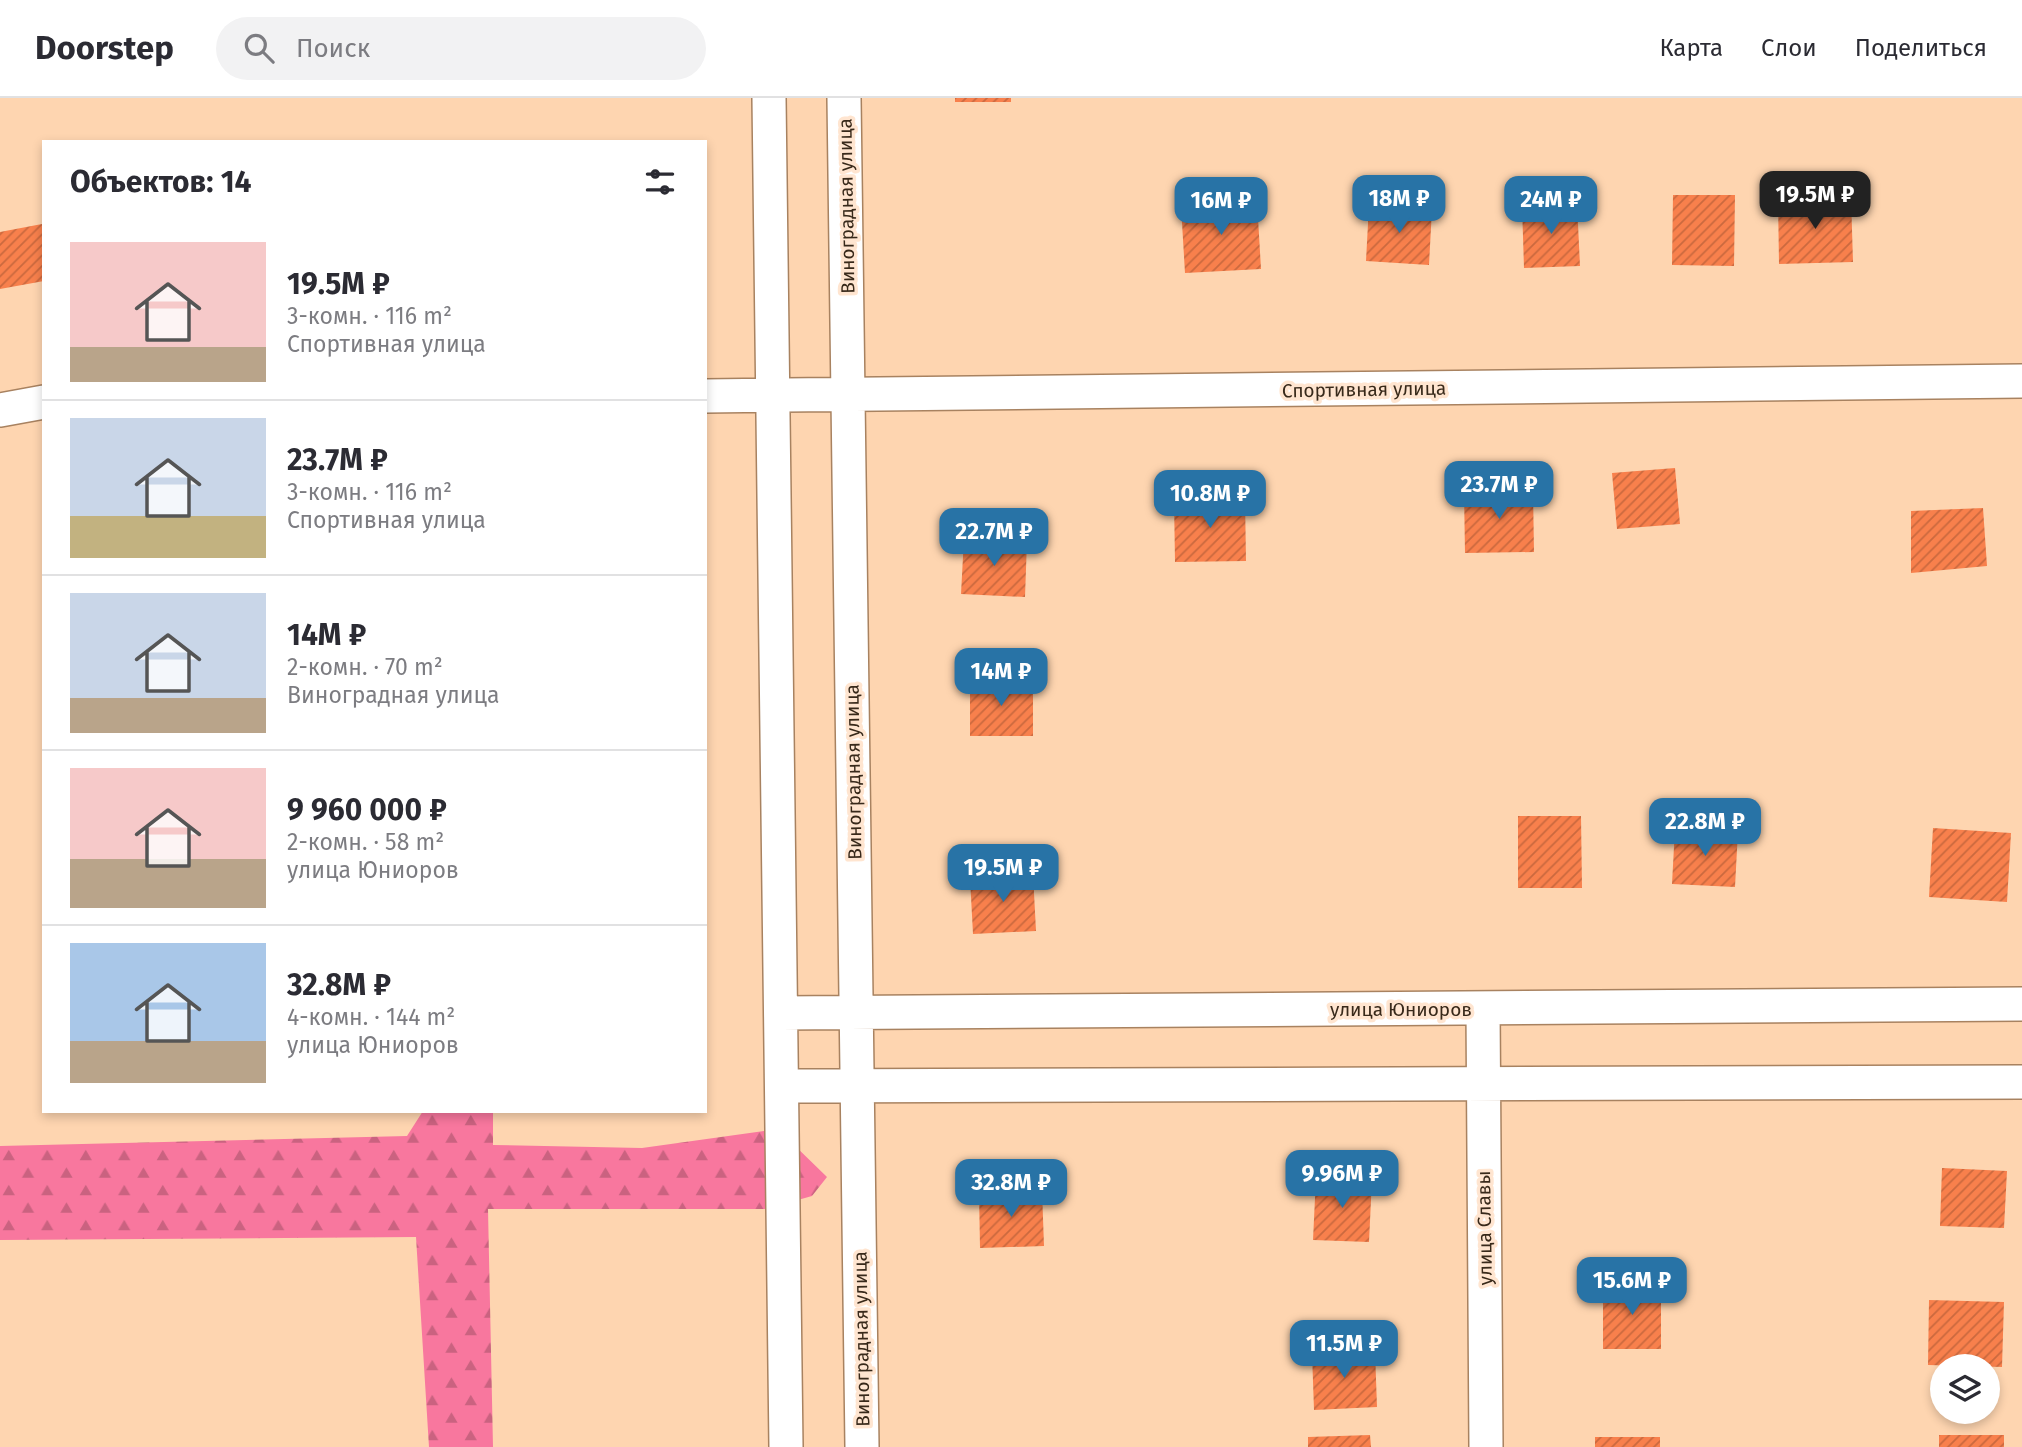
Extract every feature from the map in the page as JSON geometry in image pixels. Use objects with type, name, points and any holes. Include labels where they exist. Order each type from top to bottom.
[{"type":"street","points":[[769,98],[786,1447]]},
{"type":"street","name":"Виноградная улица","points":[[844,98],[862,1447]]},
{"type":"street","name":"Спортивная улица","points":[[707,396],[2022,381]]},
{"type":"street","points":[[0,410],[42,402]]},
{"type":"street","name":"улица Юниоров","points":[[781,1013],[2022,1004]]},
{"type":"street","name":"улица Славы","points":[[1483,1008],[1486,1447]]},
{"type":"street","points":[[782,1086],[2022,1082]]},
{"type":"green space","points":[[422,1113],[493,1113],[493,1145],[642,1148],[764,1131],[789,1140],[827,1177],[812,1196],[766,1209],[488,1209],[493,1447],[429,1447],[416,1237],[0,1240],[0,1146],[407,1136]]},
{"type":"building","points":[[955,98],[1011,98],[1011,102],[955,102]]},
{"type":"building","points":[[1673,195],[1735,195],[1734,266],[1672,265]]},
{"type":"building","points":[[1851,197],[1853,262],[1779,264],[1778,199]]},
{"type":"building","points":[[1257,201],[1261,269],[1185,273],[1181,206]]},
{"type":"building","points":[[1577,203],[1580,266],[1524,268],[1522,205]]},
{"type":"building","points":[[1369,205],[1432,209],[1429,265],[1366,261]]},
{"type":"building","points":[[42,224],[42,281],[0,289],[0,232]]},
{"type":"building","points":[[1675,468],[1680,524],[1617,529],[1612,473]]},
{"type":"building","points":[[1533,490],[1534,552],[1465,553],[1464,491]]},
{"type":"building","points":[[1245,498],[1246,561],[1175,562],[1174,499]]},
{"type":"building","points":[[1983,508],[1987,566],[1911,573],[1911,511]]},
{"type":"building","points":[[964,538],[1027,541],[1025,597],[961,594]]},
{"type":"building","points":[[970,679],[1033,680],[1033,736],[970,736]]},
{"type":"building","points":[[1518,816],[1581,816],[1582,888],[1518,888]]},
{"type":"building","points":[[1675,828],[1738,831],[1735,887],[1672,884]]},
{"type":"building","points":[[1933,828],[2011,833],[2007,902],[1929,897]]},
{"type":"building","points":[[1033,874],[1036,931],[973,934],[970,878]]},
{"type":"building","points":[[1942,1168],[2007,1171],[2004,1228],[1940,1226]]},
{"type":"building","points":[[1316,1177],[1372,1179],[1369,1242],[1313,1240]]},
{"type":"building","points":[[1042,1190],[1044,1246],[980,1248],[979,1192]]},
{"type":"building","points":[[1603,1285],[1661,1285],[1661,1349],[1603,1349]]},
{"type":"building","points":[[1929,1300],[2004,1302],[2002,1367],[2000,1354],[1930,1354],[1928,1365]]},
{"type":"building","points":[[1375,1351],[1377,1407],[1314,1410],[1312,1353]]},
{"type":"building","points":[[1370,1435],[1371,1447],[1308,1447],[1308,1437]]},
{"type":"building","points":[[1939,1435],[2004,1435],[2004,1447],[1939,1447]]},
{"type":"building","points":[[1595,1437],[1660,1437],[1660,1447],[1595,1447]]}]
